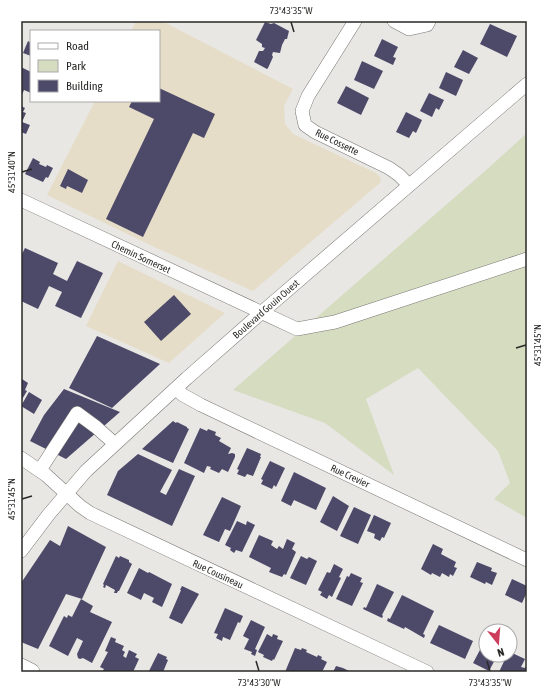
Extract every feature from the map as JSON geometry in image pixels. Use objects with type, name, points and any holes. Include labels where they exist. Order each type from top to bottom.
[{"type":"main road","points":[[21,667],[31,672]]},
{"type":"street","name":"Rue Cossette","points":[[355,21],[308,96],[302,111],[305,125],[315,132],[389,168],[409,185]]},
{"type":"street","points":[[394,21],[409,29],[427,25],[429,21]]},
{"type":"street","name":"Boulevard Gouin Ouest","points":[[21,551],[40,525],[86,471],[115,444],[261,313],[527,84]]},
{"type":"street","name":"Chemin Somerset","points":[[21,200],[297,329],[335,322],[527,259]]},
{"type":"street","name":"Rue Crevier","points":[[176,388],[183,395],[201,405],[527,560]]},
{"type":"street","points":[[40,470],[77,413],[115,444]]},
{"type":"street","name":"Rue Cousineau","points":[[21,458],[40,470],[84,510],[427,672]]},
{"type":"shaded area","points":[[136,21],[162,21],[293,89],[284,106],[285,124],[293,134],[376,173],[381,178],[380,183],[253,291],[152,246],[47,195],[94,102],[160,102],[160,30],[132,30]]},
{"type":"shaded area","points":[[118,261],[225,313],[169,363],[86,326]]},
{"type":"green space","points":[[527,133],[527,518],[494,499],[510,483],[498,451],[418,368],[366,399],[394,475],[325,423],[233,390],[485,171]]},
{"type":"building","points":[[265,22],[271,24],[274,23],[289,31],[280,53],[273,52],[273,57],[267,69],[254,62],[259,51],[263,51],[265,48],[262,47],[262,44],[256,40]]},
{"type":"building","points":[[490,24],[517,36],[507,57],[480,44]]},
{"type":"building","points":[[382,39],[398,47],[393,57],[396,58],[393,65],[374,56]]},
{"type":"building","points":[[28,41],[30,42],[30,56],[23,53]]},
{"type":"building","points":[[463,50],[478,58],[469,74],[454,67]]},
{"type":"building","points":[[362,61],[383,71],[374,89],[354,80]]},
{"type":"building","points":[[21,67],[30,72],[30,93],[24,90],[21,97]]},
{"type":"building","points":[[446,72],[463,80],[456,96],[439,88]]},
{"type":"building","points":[[346,86],[369,98],[361,115],[337,103]]},
{"type":"building","points":[[160,88],[215,114],[204,138],[193,133],[143,237],[106,219],[154,119],[129,107],[132,102],[160,102]]},
{"type":"building","points":[[429,93],[444,100],[439,110],[436,108],[432,117],[420,111]]},
{"type":"building","points":[[21,106],[25,108],[23,112],[26,113],[22,122],[30,125],[26,134],[21,132]]},
{"type":"building","points":[[406,112],[422,120],[416,133],[413,131],[409,138],[396,132]]},
{"type":"building","points":[[33,158],[40,162],[39,164],[46,167],[47,165],[53,168],[48,178],[46,177],[43,182],[25,174]]},
{"type":"building","points":[[68,169],[88,180],[82,193],[67,186],[66,189],[60,186]]},
{"type":"building","points":[[25,248],[58,263],[53,274],[67,281],[77,261],[103,273],[81,318],[55,306],[62,292],[49,286],[38,309],[21,301],[21,256]]},
{"type":"building","points":[[174,295],[191,314],[161,341],[144,322]]},
{"type":"building","points":[[97,336],[160,364],[112,408],[69,388]]},
{"type":"building","points":[[22,379],[28,383],[25,390],[27,391],[21,401]]},
{"type":"building","points":[[64,389],[120,412],[66,459],[30,441],[44,415]]},
{"type":"building","points":[[29,392],[42,400],[34,414],[21,406]]},
{"type":"building","points":[[173,421],[189,429],[173,463],[142,449]]},
{"type":"building","points":[[200,428],[207,431],[208,429],[216,432],[215,435],[221,438],[219,441],[231,448],[228,454],[235,454],[228,472],[222,469],[219,473],[207,466],[204,473],[184,463]]},
{"type":"building","points":[[247,448],[261,454],[261,457],[253,476],[247,474],[245,477],[237,474],[239,470],[237,469]]},
{"type":"building","points":[[138,454],[172,470],[160,492],[166,495],[179,469],[195,476],[172,526],[107,495],[118,471]]},
{"type":"building","points":[[270,461],[285,468],[276,487],[274,485],[272,489],[261,484],[263,480],[261,479]]},
{"type":"building","points":[[294,472],[326,488],[316,510],[294,500],[291,506],[281,501]]},
{"type":"building","points":[[333,496],[349,506],[337,531],[320,522]]},
{"type":"building","points":[[222,497],[241,506],[230,531],[225,529],[219,542],[203,535]]},
{"type":"building","points":[[354,507],[371,515],[358,544],[340,536]]},
{"type":"building","points":[[374,515],[391,523],[384,538],[382,537],[380,541],[374,538],[375,534],[367,531]]},
{"type":"building","points":[[237,521],[246,525],[247,521],[255,525],[242,552],[236,550],[234,553],[230,550],[231,548],[225,545]]},
{"type":"building","points":[[68,526],[106,547],[82,599],[66,594],[38,649],[21,642],[21,583],[50,540],[60,546]]},
{"type":"building","points":[[259,535],[273,541],[271,545],[277,549],[279,546],[283,549],[287,539],[295,543],[292,549],[296,552],[286,575],[284,574],[282,577],[269,572],[271,568],[249,557]]},
{"type":"building","points":[[433,544],[443,549],[441,554],[456,562],[454,567],[457,568],[453,576],[450,574],[449,577],[442,573],[440,577],[432,573],[431,575],[421,569]]},
{"type":"building","points":[[116,556],[129,560],[132,564],[119,591],[114,593],[115,590],[106,585],[105,588],[103,587],[103,584]]},
{"type":"building","points":[[301,556],[307,559],[309,557],[317,561],[306,585],[290,578]]},
{"type":"building","points":[[477,562],[492,568],[491,571],[497,573],[492,585],[486,582],[485,584],[470,577]]},
{"type":"building","points":[[334,564],[343,569],[339,577],[341,578],[332,597],[329,595],[327,599],[320,595],[322,592],[318,590],[327,572],[330,573]]},
{"type":"building","points":[[139,568],[172,584],[162,607],[152,602],[154,598],[144,593],[141,600],[127,593]]},
{"type":"building","points":[[351,573],[362,578],[360,582],[363,583],[352,606],[336,599],[347,576],[349,577]]},
{"type":"building","points":[[512,579],[527,586],[527,592],[522,603],[505,595]]},
{"type":"building","points":[[377,584],[394,592],[382,615],[382,618],[363,609],[364,607],[366,608]]},
{"type":"building","points":[[182,586],[199,594],[182,624],[169,618]]},
{"type":"building","points":[[402,595],[434,611],[423,634],[425,635],[424,638],[405,627],[404,629],[387,621],[388,618],[390,619]]},
{"type":"building","points":[[81,599],[93,606],[90,612],[112,622],[92,663],[83,658],[78,658],[77,654],[83,641],[77,638],[68,656],[49,646],[64,616],[67,618],[68,615],[72,617]]},
{"type":"building","points":[[225,608],[243,616],[240,623],[238,622],[230,640],[223,637],[222,641],[216,638],[218,634],[214,633]]},
{"type":"building","points":[[251,620],[265,627],[255,649],[257,650],[255,656],[251,654],[252,652],[244,649],[249,639],[243,636]]},
{"type":"building","points":[[439,625],[473,641],[465,659],[430,643]]},
{"type":"building","points":[[267,634],[272,637],[273,634],[278,636],[277,639],[283,641],[274,660],[273,659],[272,661],[263,657],[264,655],[258,652]]},
{"type":"building","points":[[111,637],[116,639],[115,642],[124,646],[122,650],[125,652],[123,656],[126,658],[129,650],[137,654],[135,657],[139,659],[133,672],[102,672],[104,669],[100,667],[108,652],[105,651]]},
{"type":"building","points":[[295,648],[301,650],[302,648],[307,650],[306,652],[317,657],[318,655],[322,657],[321,659],[327,662],[322,672],[285,672]]},
{"type":"building","points":[[158,653],[167,657],[166,659],[168,660],[163,672],[150,672],[149,671]]},
{"type":"building","points":[[478,654],[478,663],[493,663],[489,671],[473,663]]},
{"type":"building","points":[[518,656],[525,659],[521,667],[525,668],[527,664],[527,672],[499,672],[503,663],[518,663]]},
{"type":"building","points":[[336,666],[343,668],[351,672],[333,672]]}]
